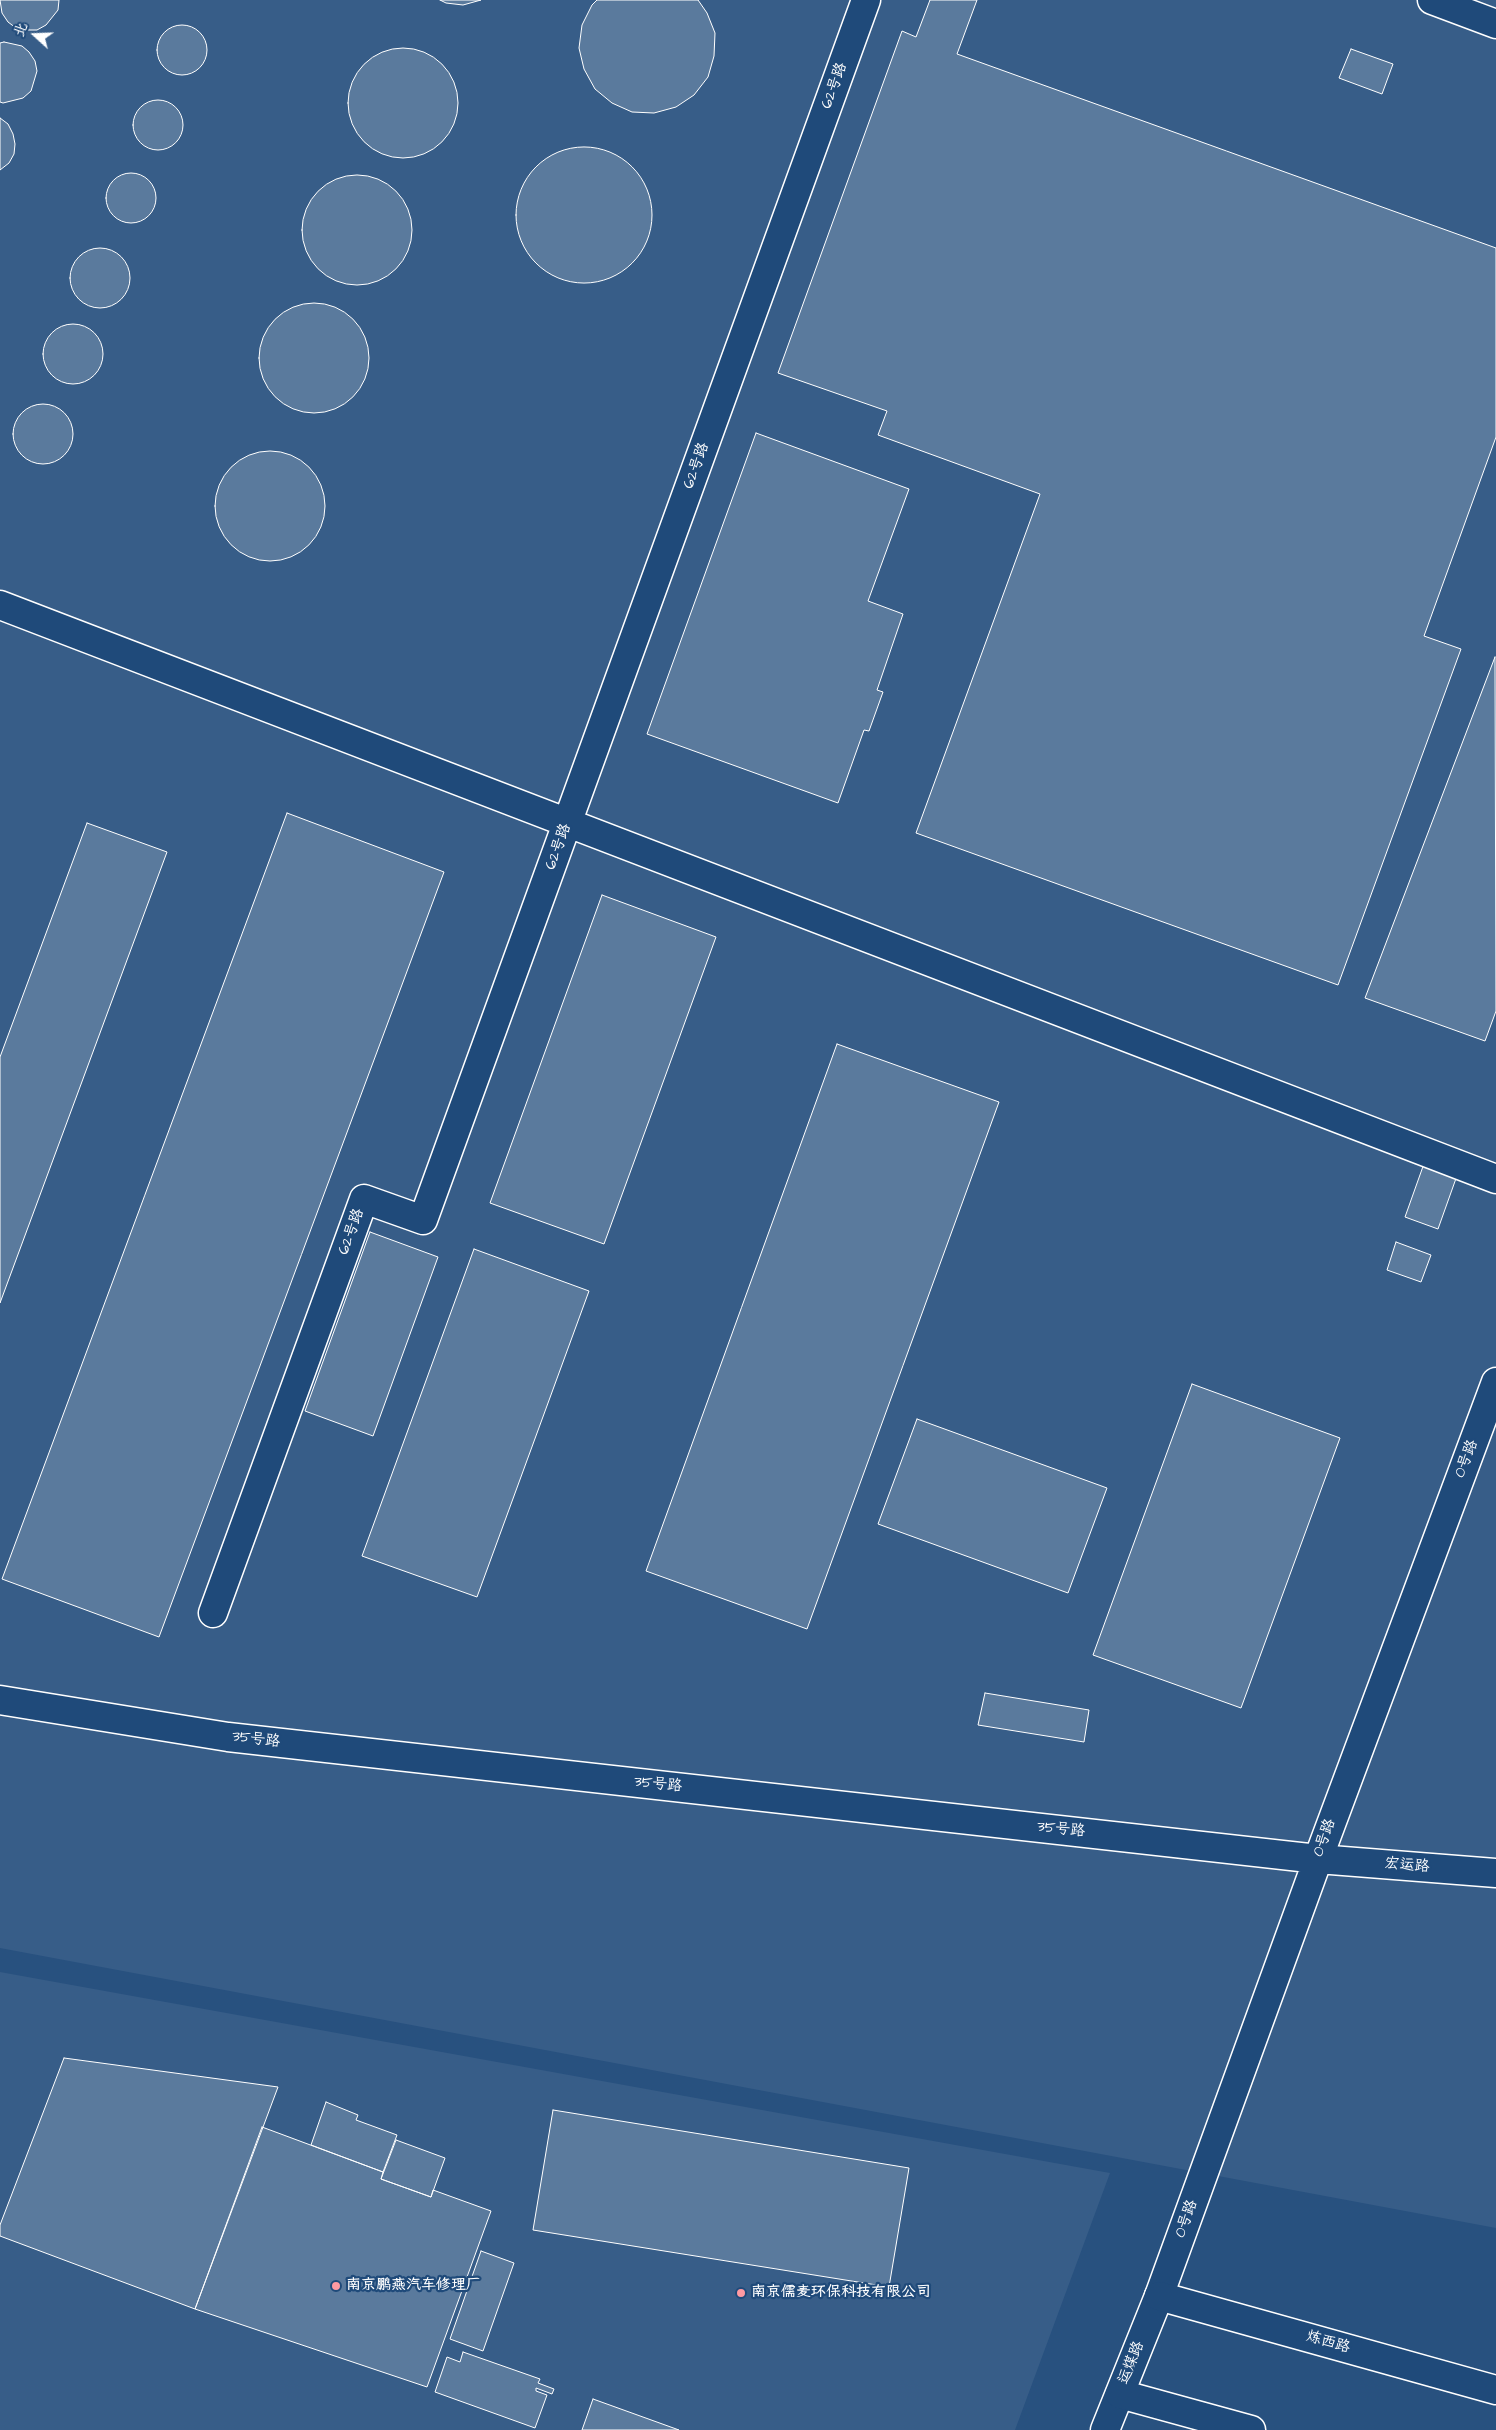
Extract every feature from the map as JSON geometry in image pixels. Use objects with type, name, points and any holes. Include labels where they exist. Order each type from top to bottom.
[{"type":"street","name":"62号路","points":[[213,1614],[364,1199],[423,1220],[866,0]]},
{"type":"street","points":[[1432,0],[1496,24]]},
{"type":"street","points":[[0,605],[1496,1179]]},
{"type":"street","name":"0号路","points":[[1159,2296],[1318,1858],[1496,1382]]},
{"type":"street","name":"35号路","points":[[0,1700],[228,1737],[1318,1858]]},
{"type":"street","name":"宏运路","points":[[1318,1858],[1496,1873]]},
{"type":"street","name":"炼西路","points":[[1159,2296],[1496,2390]]},
{"type":"street","name":"运煤路","points":[[1105,2430],[1159,2296]]},
{"type":"street","points":[[1120,2394],[1251,2430]]},
{"type":"shaded area","points":[[0,0],[1496,0],[1496,2228],[0,1948]]},
{"type":"shaded area","points":[[0,1972],[1110,2173],[1015,2430],[0,2430]]},
{"type":"building","points":[[0,0],[59,0],[58,10],[46,25],[37,30],[26,30],[16,28],[8,22],[2,13]]},
{"type":"building","points":[[440,0],[481,0],[463,5],[446,3]]},
{"type":"building","points":[[597,0],[698,0],[707,13],[715,33],[714,56],[708,77],[694,95],[676,107],[654,113],[632,112],[612,103],[595,89],[584,69],[579,48],[582,25],[592,5]]},
{"type":"building","points":[[930,0],[977,0],[957,54],[1496,248],[1496,437],[1424,636],[1461,649],[1338,985],[916,833],[1040,494],[878,435],[887,411],[778,373],[902,31],[916,37]]},
{"type":"building","points":[[177,25],[187,25],[200,32],[207,45],[207,55],[200,68],[187,75],[177,75],[168,71],[161,64],[157,55],[157,45],[161,36],[168,29]]},
{"type":"building","points":[[4,42],[22,46],[29,52],[35,61],[37,71],[31,91],[23,98],[3,103],[0,102],[0,43]]},
{"type":"building","points":[[403,48],[424,52],[442,64],[454,82],[458,103],[454,124],[442,142],[424,154],[403,158],[382,154],[364,142],[352,124],[348,103],[352,82],[364,64],[382,52]]},
{"type":"building","points":[[1351,49],[1393,64],[1382,94],[1339,78]]},
{"type":"building","points":[[153,100],[163,100],[176,107],[183,120],[183,130],[176,143],[163,150],[153,150],[144,146],[137,139],[133,130],[133,120],[137,111],[144,104]]},
{"type":"building","points":[[0,118],[8,124],[15,144],[14,154],[9,163],[0,170]]},
{"type":"building","points":[[584,147],[610,153],[632,167],[646,189],[652,215],[646,241],[632,263],[610,277],[584,283],[558,277],[536,263],[522,241],[516,215],[522,189],[536,167],[558,153]]},
{"type":"building","points":[[126,173],[136,173],[149,180],[156,193],[156,203],[149,216],[136,223],[126,223],[117,219],[110,212],[106,203],[106,193],[110,184],[117,177]]},
{"type":"building","points":[[357,175],[378,179],[396,191],[408,209],[412,230],[408,251],[396,269],[378,281],[357,285],[336,281],[318,269],[306,251],[302,230],[306,209],[318,191],[336,179]]},
{"type":"building","points":[[100,248],[117,253],[125,261],[130,278],[125,295],[117,303],[100,308],[83,303],[75,295],[70,278],[75,261],[83,253]]},
{"type":"building","points":[[314,303],[335,307],[353,319],[365,337],[369,358],[365,379],[353,397],[335,409],[314,413],[293,409],[275,397],[263,379],[259,358],[263,337],[275,319],[293,307]]},
{"type":"building","points":[[73,324],[90,329],[98,337],[103,354],[98,371],[90,379],[73,384],[56,379],[48,371],[43,354],[48,337],[56,329]]},
{"type":"building","points":[[43,404],[60,409],[68,417],[73,434],[68,451],[60,459],[43,464],[26,459],[18,451],[13,434],[18,417],[26,409]]},
{"type":"building","points":[[756,433],[909,489],[868,601],[903,614],[877,690],[883,692],[869,731],[864,730],[838,803],[647,734]]},
{"type":"building","points":[[270,451],[291,455],[309,467],[321,485],[325,506],[321,527],[309,545],[291,557],[270,561],[249,557],[231,545],[219,527],[215,506],[219,485],[231,467],[249,455]]},
{"type":"building","points":[[1495,657],[1496,1011],[1485,1041],[1365,998]]},
{"type":"building","points":[[287,813],[444,872],[159,1637],[2,1579]]},
{"type":"building","points":[[87,823],[167,852],[0,1303],[0,1057]]},
{"type":"building","points":[[602,895],[716,937],[604,1244],[490,1203]]},
{"type":"building","points":[[837,1044],[999,1102],[807,1629],[646,1571]]},
{"type":"building","points":[[1426,1158],[1459,1170],[1438,1229],[1405,1217]]},
{"type":"building","points":[[370,1232],[438,1257],[373,1436],[305,1411]]},
{"type":"building","points":[[1396,1242],[1431,1255],[1421,1282],[1387,1270]]},
{"type":"building","points":[[474,1249],[589,1291],[477,1597],[362,1556]]},
{"type":"building","points":[[1192,1384],[1340,1438],[1241,1708],[1093,1655]]},
{"type":"building","points":[[917,1419],[1107,1488],[1068,1593],[878,1524]]},
{"type":"building","points":[[985,1693],[1089,1710],[1084,1742],[978,1725]]},
{"type":"building","points":[[64,2058],[278,2087],[195,2309],[0,2236],[0,2225]]},
{"type":"building","points":[[326,2102],[358,2115],[356,2120],[397,2135],[383,2172],[311,2145]]},
{"type":"building","points":[[553,2110],[909,2168],[889,2287],[533,2230]]},
{"type":"building","points":[[262,2127],[383,2172],[381,2179],[431,2197],[433,2190],[491,2211],[427,2387],[195,2309]]},
{"type":"building","points":[[396,2140],[445,2158],[431,2197],[381,2179]]},
{"type":"building","points":[[481,2251],[514,2263],[483,2351],[450,2339]]},
{"type":"building","points":[[463,2352],[540,2379],[538,2383],[554,2389],[552,2394],[536,2388],[536,2391],[547,2395],[535,2428],[435,2392],[447,2357],[460,2362]]},
{"type":"building","points":[[593,2399],[679,2430],[582,2430]]},
{"type":"place","name":"南京鹏燕汽车修理厂","points":[[336,2286]]},
{"type":"place","name":"南京儒麦环保科技有限公司","points":[[741,2293]]}]
